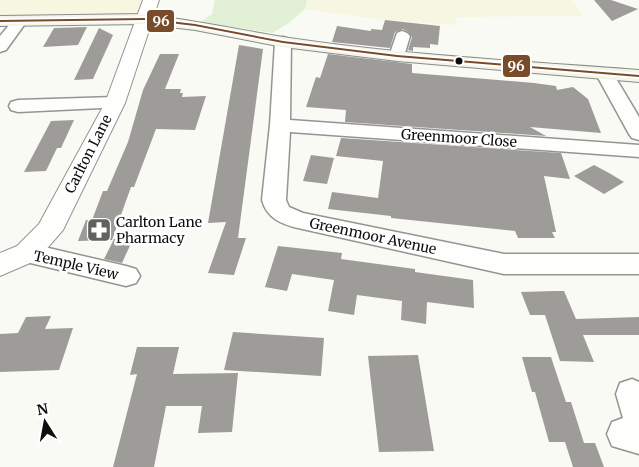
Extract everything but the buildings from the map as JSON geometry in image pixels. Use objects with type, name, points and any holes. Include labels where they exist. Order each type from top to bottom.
[{"type":"main road","points":[[0,21],[20,21],[147,9],[194,25],[283,42],[397,56],[639,76]]},
{"type":"street","name":"Carlton Lane","points":[[0,265],[27,253],[50,230],[115,103],[147,9]]},
{"type":"street","points":[[0,47],[20,21]]},
{"type":"street","points":[[397,56],[402,36]]},
{"type":"street","name":"Greenmoor Avenue","points":[[283,42],[280,125],[274,200],[276,207],[288,218],[354,234],[504,264],[639,264]]},
{"type":"street","points":[[605,74],[639,134]]},
{"type":"street","points":[[28,88],[16,111],[115,103]]},
{"type":"street","name":"Greenmoor Close","points":[[280,125],[639,151]]},
{"type":"street","name":"Temple View","points":[[27,253],[126,276]]},
{"type":"green space","points":[[0,0],[143,0],[137,11],[127,15],[0,19]]},
{"type":"green space","points":[[215,0],[307,0],[305,9],[289,23],[272,33],[200,22],[212,14]]},
{"type":"green space","points":[[307,0],[571,0],[583,16],[456,17],[456,25],[375,19],[305,9]]},
{"type":"transit line","name":"96","points":[[0,21],[144,19],[195,25],[283,42],[397,56],[639,76]]},
{"type":"place","name":"Carlton Lane Pharmacy","points":[[99,230]]}]
